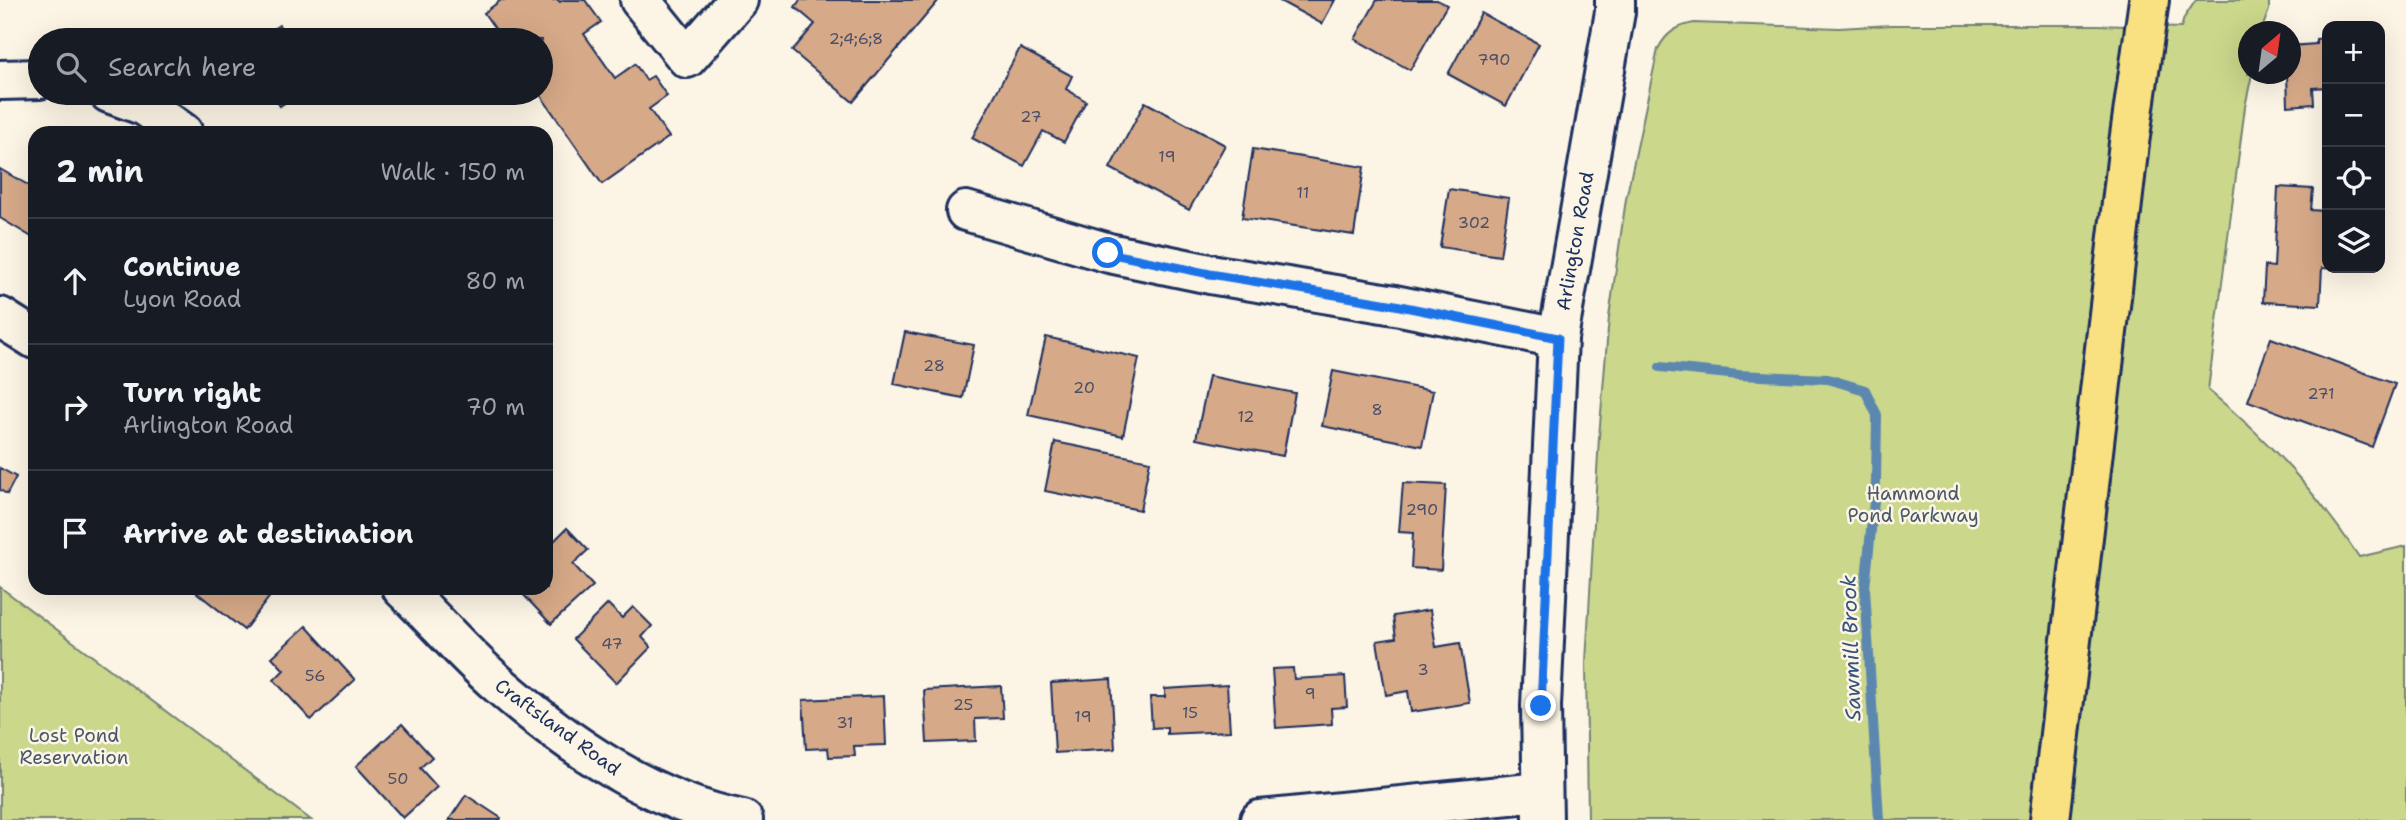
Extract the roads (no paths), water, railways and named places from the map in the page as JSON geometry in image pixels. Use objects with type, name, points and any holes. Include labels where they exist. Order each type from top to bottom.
[{"type":"main road","points":[[2050,820],[2129,143],[2149,0]]},
{"type":"street","points":[[640,0],[687,58],[738,0]]},
{"type":"street","name":"Arlington Road","points":[[1542,806],[1541,706],[1558,338],[1615,0]]},
{"type":"street","points":[[0,80],[28,79]]},
{"type":"street","points":[[142,105],[173,126]]},
{"type":"street","points":[[967,211],[1108,253],[1210,274],[1395,305],[1558,338]]},
{"type":"street","points":[[0,317],[28,335]]},
{"type":"street","name":"Craftsland Road","points":[[409,595],[495,682],[587,751],[635,782],[686,805],[743,820]]},
{"type":"street","points":[[1259,820],[1542,806]]},
{"type":"waterway","name":"Sawmill Brook","points":[[1660,367],[1739,375],[1828,379],[1865,390],[1877,415],[1876,482],[1865,588],[1879,820]]},
{"type":"park label","name":"Hammond Pond Parkway","points":[[1913,504]]},
{"type":"park label","name":"Lost Pond Reservation","points":[[74,746]]}]
